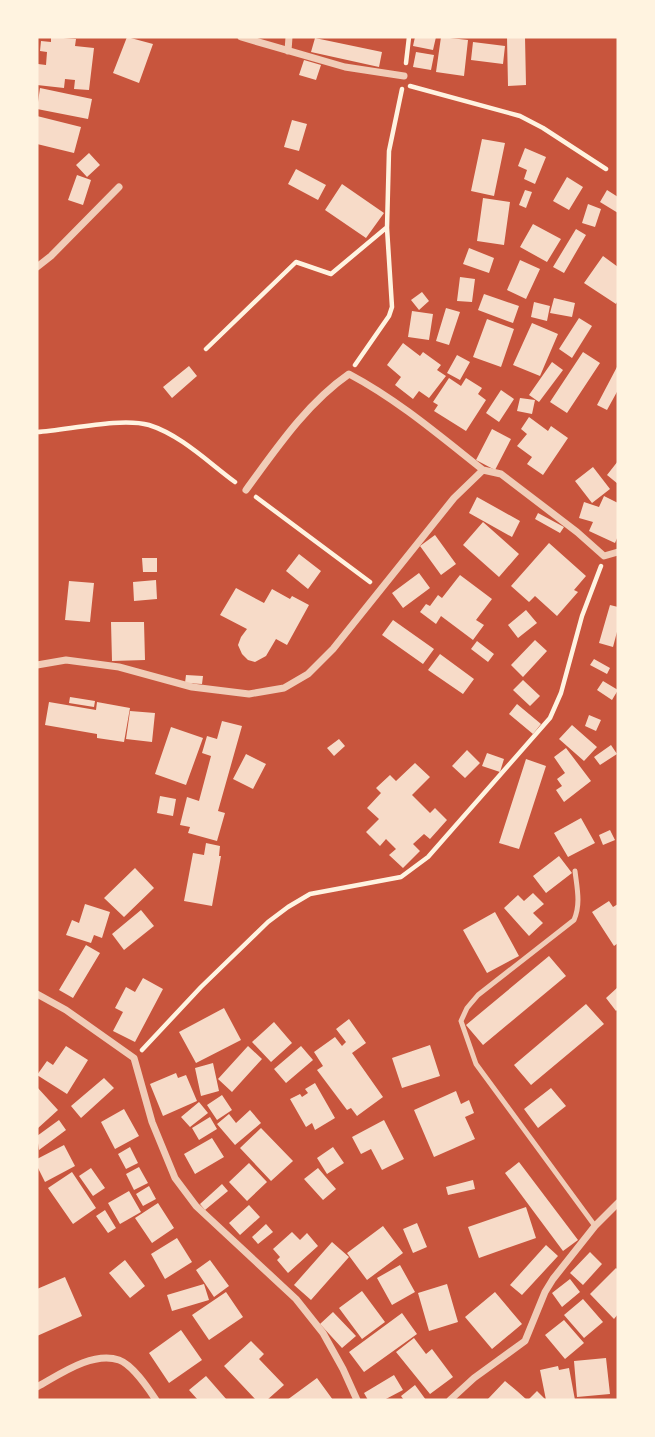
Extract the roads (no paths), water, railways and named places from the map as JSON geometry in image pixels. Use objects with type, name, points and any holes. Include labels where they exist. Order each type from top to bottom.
[{"type":"street","points":[[241,37],[345,67],[404,76]]},
{"type":"street","points":[[288,51],[289,37]]},
{"type":"street","points":[[37,267],[119,187]]},
{"type":"street","points":[[246,490],[310,409],[334,384],[349,374],[375,388],[418,418],[484,470],[501,474],[604,556],[618,552]]},
{"type":"street","points":[[37,665],[66,660],[118,667],[192,687],[249,694],[284,688],[308,674],[333,649],[454,498],[484,470]]},
{"type":"street","points":[[37,994],[66,1010],[134,1058],[152,1122],[175,1178],[196,1206],[296,1299],[323,1333],[357,1400]]},
{"type":"street","points":[[450,1400],[474,1378],[525,1340],[553,1279],[595,1226],[618,1203]]},
{"type":"street","points":[[37,1387],[97,1359],[120,1360],[142,1381],[156,1400]]},
{"type":"lane","points":[[575,871],[579,897],[574,920],[478,995],[461,1021],[476,1064],[595,1226]]}]
